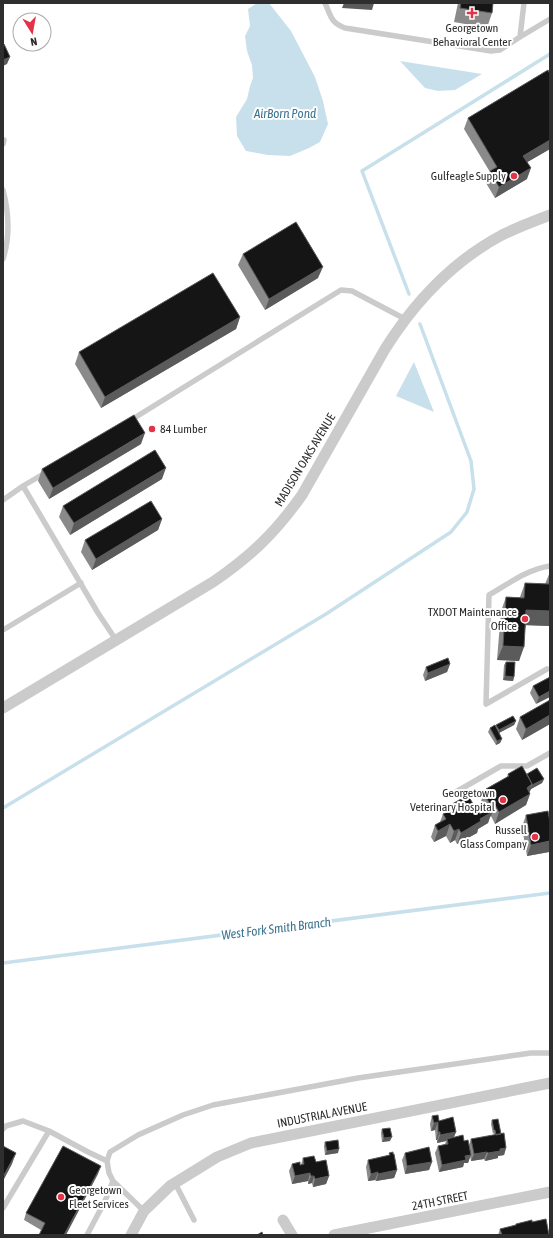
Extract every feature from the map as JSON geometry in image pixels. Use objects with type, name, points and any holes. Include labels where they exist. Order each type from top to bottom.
[{"type":"street","name":"MADISON OAKS AVENUE","points":[[3,708],[218,579],[235,568],[254,552],[288,515],[302,495],[385,349],[405,319],[440,280],[465,259],[502,236],[525,224],[550,215]]},
{"type":"street","name":"INDUSTRIAL AVENUE","points":[[130,1235],[144,1211],[170,1186],[217,1157],[251,1143],[550,1083]]},
{"type":"street","name":"24TH STREET","points":[[334,1235],[550,1192]]},
{"type":"street","points":[[283,1220],[292,1235]]},
{"type":"lane","points":[[325,3],[332,20],[345,28],[491,51],[500,50],[550,19]]},
{"type":"lane","points":[[520,37],[524,3]]},
{"type":"lane","points":[[3,190],[8,219],[6,251],[3,259]]},
{"type":"lane","points":[[124,424],[341,290],[352,291],[405,319]]},
{"type":"lane","points":[[3,500],[50,470]]},
{"type":"lane","points":[[23,486],[116,640]]},
{"type":"lane","points":[[546,669],[486,704],[489,595],[520,576],[550,566]]},
{"type":"lane","points":[[3,630],[81,583]]},
{"type":"lane","points":[[454,794],[501,766],[527,766],[550,753]]},
{"type":"lane","points":[[144,1211],[113,1181],[109,1173],[107,1161],[110,1152],[138,1135],[183,1115],[213,1105],[358,1078],[531,1053],[550,1053]]},
{"type":"lane","points":[[3,1129],[6,1126],[23,1121],[49,1131],[107,1161]]},
{"type":"lane","points":[[3,1208],[49,1131]]},
{"type":"lane","points":[[87,1235],[105,1201],[113,1181]]},
{"type":"lane","points":[[174,1183],[194,1220]]},
{"type":"water","name":"AirBorn Pond","points":[[257,3],[269,3],[291,31],[315,77],[323,101],[328,124],[320,142],[290,156],[268,155],[246,151],[237,136],[236,117],[247,99],[253,78],[252,65],[247,51],[245,36],[250,26],[248,9]]},
{"type":"water","points":[[400,61],[482,74],[455,90],[438,91],[425,88]]},
{"type":"water","points":[[414,362],[434,412],[396,396]]},
{"type":"building","points":[[461,3],[493,3],[492,13],[460,8]]},
{"type":"building","points":[[3,44],[10,57],[3,60]]},
{"type":"building","points":[[548,70],[550,74],[550,140],[523,156],[531,168],[499,187],[490,171],[497,167],[468,118]]},
{"type":"building","points":[[296,222],[323,267],[269,299],[243,254]]},
{"type":"building","points":[[213,273],[240,317],[105,397],[79,352]]},
{"type":"building","points":[[134,415],[145,433],[53,488],[42,469]]},
{"type":"building","points":[[155,450],[166,468],[74,523],[63,506]]},
{"type":"building","points":[[151,501],[162,519],[96,559],[85,540]]},
{"type":"building","points":[[550,572],[550,611],[526,610],[524,647],[503,646],[506,597],[524,598],[525,583],[549,584]]},
{"type":"building","points":[[448,658],[450,664],[428,673],[426,667]]},
{"type":"building","points":[[506,662],[515,662],[514,677],[505,676]]},
{"type":"building","points":[[550,677],[550,691],[539,697],[533,686]]},
{"type":"building","points":[[550,700],[550,715],[526,729],[520,717]]},
{"type":"building","points":[[513,716],[516,721],[499,730],[496,725]]},
{"type":"building","points":[[495,725],[502,739],[497,741],[490,728]]},
{"type":"building","name":"Georgetown Veterinary Hospital","points":[[522,766],[532,784],[527,788],[530,794],[499,812],[495,805],[492,807],[485,796],[488,794],[486,789],[509,776],[508,774]]},
{"type":"building","points":[[537,768],[544,779],[532,785],[527,774]]},
{"type":"building","points":[[468,795],[473,804],[470,805],[475,814],[479,812],[480,814],[489,808],[492,812],[480,819],[481,821],[461,833],[459,829],[454,831],[450,824],[438,831],[435,825],[446,819],[443,814],[449,811],[447,807]]},
{"type":"building","points":[[548,811],[550,822],[550,841],[531,845],[526,815]]},
{"type":"building","points":[[438,1115],[439,1121],[453,1117],[456,1132],[440,1135],[440,1132],[438,1132],[438,1122],[434,1123],[432,1116]]},
{"type":"building","points":[[498,1119],[501,1134],[496,1135],[492,1120]]},
{"type":"building","points":[[390,1128],[392,1137],[384,1138],[382,1129]]},
{"type":"building","points":[[504,1133],[506,1148],[500,1149],[500,1151],[474,1154],[471,1139]]},
{"type":"building","points":[[463,1135],[464,1141],[468,1140],[471,1155],[465,1156],[466,1160],[442,1165],[438,1146],[448,1144],[447,1139]]},
{"type":"building","points":[[338,1140],[339,1149],[327,1151],[325,1142]]},
{"type":"building","points":[[3,1146],[16,1153],[3,1177]]},
{"type":"building","name":"Georgetown Fleet Services","points":[[63,1146],[101,1166],[64,1235],[39,1235],[45,1223],[26,1213]]},
{"type":"building","points":[[429,1147],[432,1162],[407,1166],[405,1153]]},
{"type":"building","points":[[393,1152],[397,1170],[371,1174],[368,1160],[390,1155],[389,1153]]},
{"type":"building","points":[[314,1156],[316,1162],[326,1160],[329,1176],[315,1179],[310,1173],[295,1176],[292,1164],[300,1162],[300,1165],[304,1164],[303,1158]]},
{"type":"building","points":[[546,1219],[549,1235],[502,1235],[500,1229],[532,1220],[532,1222]]},
{"type":"waterway","points":[[409,294],[362,171],[550,54]]},
{"type":"waterway","points":[[3,808],[326,614],[451,532],[467,512],[474,489],[471,461],[420,324]]},
{"type":"waterway","name":"West Fork Smith Branch","points":[[3,963],[550,893]]},
{"type":"place","name":"Georgetown Behavioral Center","points":[[472,13]]},
{"type":"place","name":"Gulfeagle Supply","points":[[514,176]]},
{"type":"place","name":"84 Lumber","points":[[152,429]]},
{"type":"place","name":"TXDOT Maintenance Office","points":[[525,619]]},
{"type":"place","name":"Georgetown Veterinary Hospital","points":[[503,800]]},
{"type":"place","name":"Russell Glass Company","points":[[535,837]]},
{"type":"place","name":"Georgetown Fleet Services","points":[[61,1197]]}]
